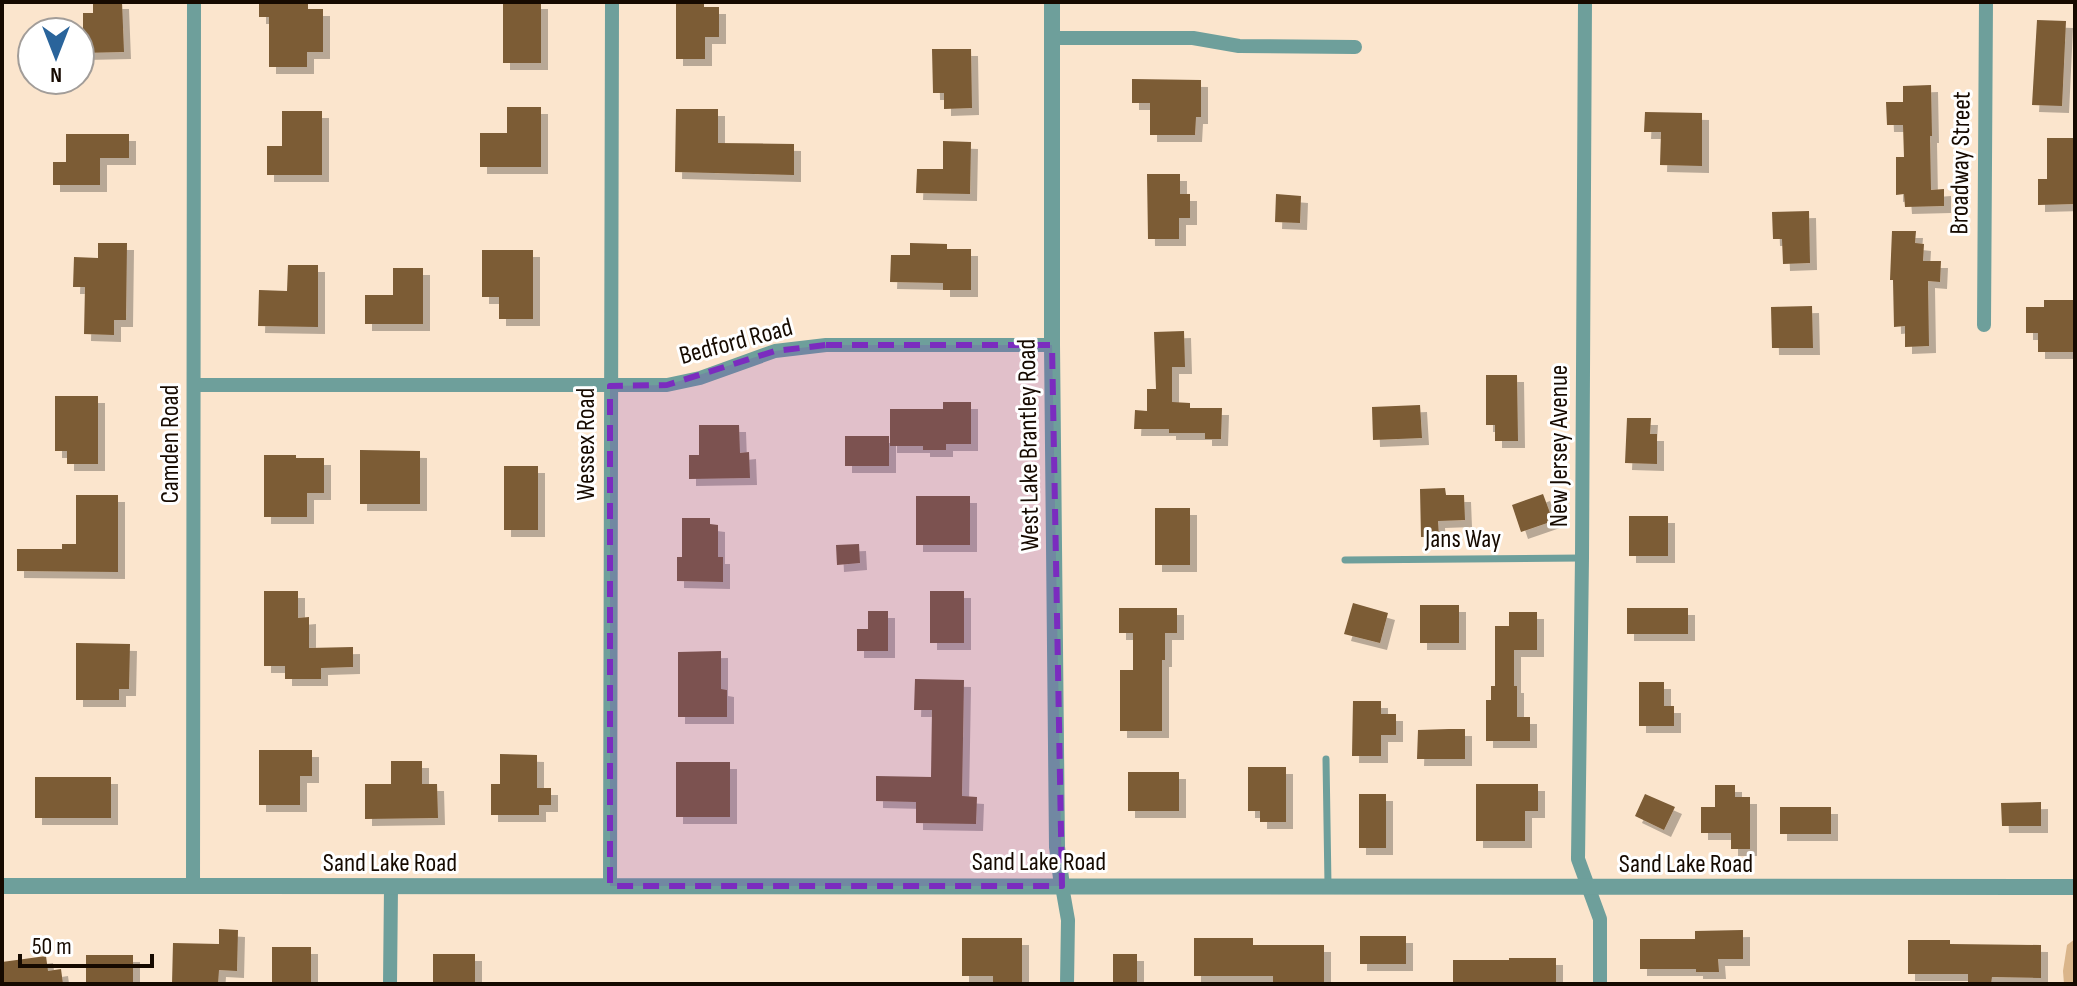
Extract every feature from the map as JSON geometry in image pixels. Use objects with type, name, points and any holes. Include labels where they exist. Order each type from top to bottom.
[{"type":"street","name":"Camden Road","points":[[193,887],[194,2]]},
{"type":"street","name":"Wessex Road","points":[[610,886],[612,2]]},
{"type":"street","name":"West Lake Brantley Road","points":[[1052,2],[1057,847],[1062,886]]},
{"type":"street","name":"New Jersey Avenue","points":[[1585,2],[1578,859],[1600,919],[1600,984]]},
{"type":"street","name":"Broadway Street","points":[[1984,325],[1986,2]]},
{"type":"street","points":[[1051,38],[1193,38],[1239,46],[1355,47]]},
{"type":"street","name":"Bedford Road","points":[[194,385],[667,385],[700,378],[775,351],[826,345],[1052,345]]},
{"type":"street","name":"Sand Lake Road","points":[[2,886],[2075,887]]},
{"type":"street","points":[[1062,886],[1068,920],[1067,984]]},
{"type":"street","points":[[390,984],[391,887]]},
{"type":"lane","name":"Jans Way","points":[[1345,560],[1582,558]]},
{"type":"lane","points":[[1326,759],[1328,887]]},
{"type":"highlighted area","points":[[826,345],[1052,345],[1062,886],[610,886],[610,386],[667,385],[775,351]]},
{"type":"shaded area","points":[[2075,939],[2075,984],[2064,984],[2067,945]]},
{"type":"building","points":[[93,2],[122,2],[124,52],[96,53],[96,16],[83,16],[83,13],[93,13]]},
{"type":"building","points":[[259,2],[308,2],[308,9],[323,9],[323,52],[307,52],[307,67],[269,67],[269,17],[259,17]]},
{"type":"building","points":[[503,2],[541,2],[541,63],[503,63]]},
{"type":"building","points":[[676,2],[704,2],[704,7],[719,7],[719,37],[705,37],[705,59],[676,59]]},
{"type":"building","points":[[2037,20],[2066,21],[2062,106],[2032,105]]},
{"type":"building","points":[[932,49],[971,49],[972,108],[944,109],[944,93],[933,93]]},
{"type":"building","points":[[1132,79],[1201,80],[1201,117],[1196,117],[1195,135],[1150,135],[1150,103],[1132,103]]},
{"type":"building","points":[[1931,85],[1931,190],[1944,189],[1944,206],[1905,207],[1904,194],[1896,195],[1896,157],[1904,157],[1903,125],[1887,125],[1886,102],[1903,102],[1903,86]]},
{"type":"building","points":[[507,107],[541,107],[541,167],[480,167],[480,133],[507,133]]},
{"type":"building","points":[[676,109],[718,109],[718,143],[794,144],[794,175],[675,172]]},
{"type":"building","points":[[282,111],[322,111],[322,175],[267,175],[267,146],[282,146]]},
{"type":"building","points":[[1645,112],[1702,113],[1702,166],[1660,165],[1661,132],[1644,132]]},
{"type":"building","points":[[66,134],[129,134],[129,158],[100,158],[100,185],[53,185],[53,162],[66,162]]},
{"type":"building","points":[[2047,138],[2075,138],[2075,204],[2038,205],[2038,179],[2047,179]]},
{"type":"building","points":[[943,141],[971,142],[970,194],[916,193],[917,169],[943,169]]},
{"type":"building","points":[[1147,174],[1180,174],[1180,194],[1190,194],[1190,218],[1179,218],[1179,239],[1148,239]]},
{"type":"building","points":[[1276,194],[1301,196],[1300,223],[1275,222]]},
{"type":"building","points":[[1809,211],[1810,263],[1783,264],[1782,239],[1773,239],[1772,212]]},
{"type":"building","points":[[1892,231],[1916,231],[1915,243],[1924,244],[1923,261],[1941,261],[1940,282],[1928,281],[1929,346],[1905,347],[1905,326],[1894,327],[1893,280],[1890,280]]},
{"type":"building","points":[[98,243],[127,243],[126,320],[114,320],[114,335],[84,334],[85,287],[73,287],[74,257],[98,258]]},
{"type":"building","points":[[910,243],[947,244],[947,249],[971,249],[971,290],[943,290],[943,283],[890,282],[891,255],[910,255]]},
{"type":"building","points":[[482,250],[533,250],[533,319],[499,319],[499,297],[482,297]]},
{"type":"building","points":[[288,265],[318,265],[318,327],[258,326],[259,290],[287,291]]},
{"type":"building","points":[[393,268],[423,268],[423,324],[365,324],[365,295],[393,295]]},
{"type":"building","points":[[2044,300],[2075,300],[2075,352],[2038,352],[2038,333],[2026,333],[2026,307],[2044,307]]},
{"type":"building","points":[[1812,306],[1813,348],[1772,348],[1771,307]]},
{"type":"building","points":[[1184,331],[1185,367],[1172,367],[1172,402],[1190,403],[1190,408],[1222,408],[1221,439],[1205,439],[1205,433],[1134,429],[1135,410],[1147,411],[1147,389],[1156,389],[1154,332]]},
{"type":"building","points":[[1486,375],[1517,375],[1518,441],[1495,441],[1495,425],[1486,425]]},
{"type":"building","points":[[55,396],[98,396],[98,464],[67,464],[67,451],[55,451]]},
{"type":"building","points":[[943,402],[971,402],[971,444],[946,444],[946,450],[890,446],[890,409],[943,409]]},
{"type":"building","points":[[1420,405],[1422,438],[1373,440],[1372,407]]},
{"type":"building","points":[[1627,418],[1651,418],[1650,434],[1657,434],[1657,464],[1625,463]]},
{"type":"building","points":[[699,425],[739,425],[740,453],[749,452],[750,478],[689,479],[689,455],[699,455]]},
{"type":"building","points":[[845,436],[889,436],[889,466],[845,466]]},
{"type":"building","points":[[360,450],[420,451],[420,504],[360,504]]},
{"type":"building","points":[[264,455],[324,458],[324,493],[307,493],[307,517],[264,517]]},
{"type":"building","points":[[504,466],[538,466],[538,530],[504,530]]},
{"type":"building","points":[[1445,488],[1446,495],[1464,495],[1465,520],[1438,521],[1439,537],[1421,537],[1420,489]]},
{"type":"building","points":[[1543,494],[1553,521],[1521,532],[1512,505]]},
{"type":"building","points":[[76,495],[118,495],[118,572],[17,571],[17,549],[62,549],[62,544],[76,544]]},
{"type":"building","points":[[916,496],[970,496],[970,545],[916,545]]},
{"type":"building","points":[[1155,508],[1190,508],[1190,565],[1155,565]]},
{"type":"building","points":[[1629,516],[1668,516],[1668,556],[1629,556]]},
{"type":"building","points":[[682,518],[710,518],[710,524],[718,525],[718,557],[723,557],[723,582],[677,581],[677,557],[682,557]]},
{"type":"building","points":[[859,544],[860,563],[837,565],[836,545]]},
{"type":"building","points":[[264,591],[298,591],[298,618],[309,617],[309,648],[353,647],[353,667],[321,668],[321,679],[285,679],[285,666],[264,666]]},
{"type":"building","points":[[930,591],[964,591],[964,643],[930,643]]},
{"type":"building","points":[[1353,603],[1388,613],[1380,643],[1344,634]]},
{"type":"building","points":[[1420,605],[1459,605],[1459,643],[1420,643]]},
{"type":"building","points":[[1119,608],[1177,608],[1177,633],[1165,633],[1162,731],[1120,731],[1120,670],[1133,670],[1133,633],[1119,633]]},
{"type":"building","points":[[1627,608],[1688,608],[1688,634],[1627,634]]},
{"type":"building","points":[[868,611],[888,611],[888,651],[857,651],[857,629],[868,629]]},
{"type":"building","points":[[1509,612],[1537,612],[1537,650],[1514,650],[1517,717],[1530,717],[1530,741],[1486,741],[1486,700],[1491,700],[1491,686],[1495,686],[1495,626],[1509,626]]},
{"type":"building","points":[[76,643],[130,644],[129,689],[119,689],[119,700],[76,700]]},
{"type":"building","points":[[721,651],[721,689],[727,690],[727,717],[678,717],[678,652]]},
{"type":"building","points":[[915,679],[964,680],[962,796],[977,797],[976,824],[916,823],[916,802],[876,801],[876,776],[931,777],[932,710],[914,710]]},
{"type":"building","points":[[1639,682],[1664,682],[1664,706],[1674,706],[1674,726],[1639,726]]},
{"type":"building","points":[[1353,701],[1381,701],[1381,714],[1396,714],[1396,735],[1381,735],[1381,756],[1352,756]]},
{"type":"building","points":[[1465,729],[1465,759],[1417,759],[1418,730]]},
{"type":"building","points":[[259,750],[312,750],[312,776],[300,776],[300,805],[259,805]]},
{"type":"building","points":[[500,754],[537,755],[537,788],[551,788],[551,805],[539,805],[539,815],[491,815],[491,784],[500,784]]},
{"type":"building","points":[[391,761],[422,761],[422,784],[437,784],[438,818],[365,819],[365,784],[391,784]]},
{"type":"building","points":[[676,762],[730,762],[730,817],[676,817]]},
{"type":"building","points":[[1248,767],[1286,767],[1286,822],[1260,822],[1260,811],[1248,811]]},
{"type":"building","points":[[1128,772],[1179,772],[1179,811],[1128,811]]},
{"type":"building","points":[[35,777],[111,777],[111,818],[35,818]]},
{"type":"building","points":[[1476,784],[1538,784],[1538,811],[1525,811],[1525,841],[1476,841]]},
{"type":"building","points":[[1715,785],[1735,785],[1735,797],[1750,797],[1750,849],[1731,849],[1731,833],[1701,833],[1701,807],[1715,807]]},
{"type":"building","points":[[1359,794],[1386,794],[1386,848],[1359,848]]},
{"type":"building","points":[[1645,794],[1675,807],[1664,830],[1635,816]]},
{"type":"building","points":[[2041,802],[2041,826],[2002,826],[2001,803]]},
{"type":"building","points":[[1780,807],[1831,807],[1831,834],[1780,834]]},
{"type":"building","points":[[219,929],[238,930],[237,971],[219,970],[218,984],[172,984],[173,943],[219,944]]},
{"type":"building","points":[[1743,930],[1743,959],[1718,959],[1719,972],[1640,969],[1640,939],[1695,939],[1695,931]]},
{"type":"building","points":[[1360,936],[1406,936],[1406,964],[1360,964]]},
{"type":"building","points":[[962,938],[1022,938],[1022,984],[993,984],[993,976],[962,976]]},
{"type":"building","points":[[1194,938],[1253,938],[1253,945],[1324,945],[1324,984],[1273,984],[1273,976],[1194,976]]},
{"type":"building","points":[[1908,940],[1950,940],[1950,944],[2041,945],[2041,978],[1992,977],[1991,984],[1968,984],[1968,974],[1908,974]]},
{"type":"building","points":[[272,947],[311,947],[311,984],[272,984]]},
{"type":"building","points":[[433,954],[475,954],[475,984],[433,984]]},
{"type":"building","points":[[1113,954],[1137,954],[1137,984],[1113,984]]},
{"type":"building","points":[[86,955],[133,955],[133,984],[86,984]]},
{"type":"building","points":[[46,956],[48,971],[61,969],[63,984],[2,984],[2,962]]},
{"type":"building","points":[[1556,958],[1556,984],[1453,984],[1453,960]]}]
